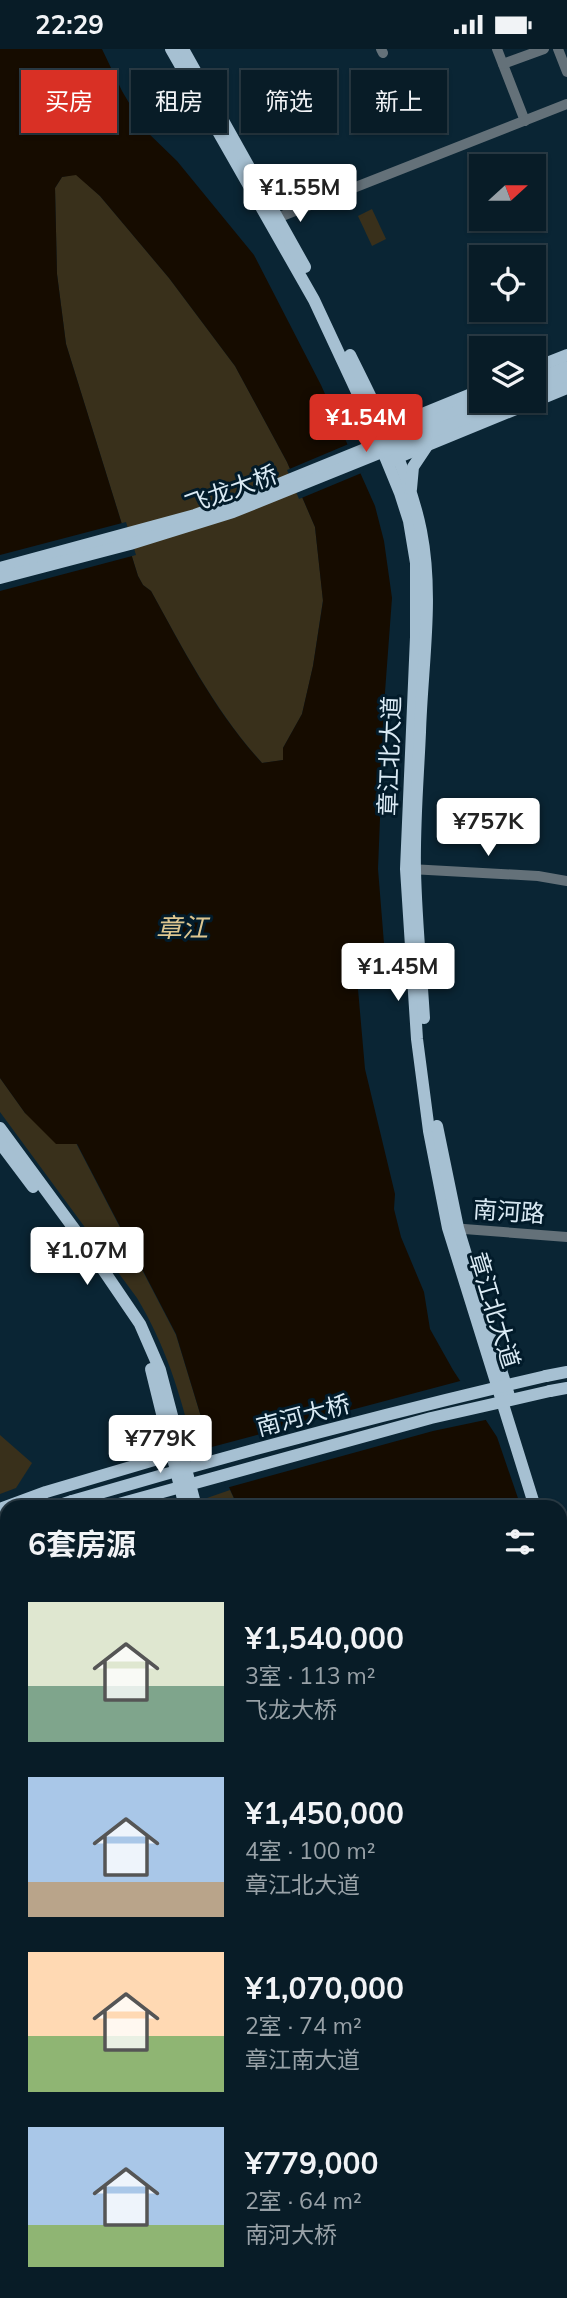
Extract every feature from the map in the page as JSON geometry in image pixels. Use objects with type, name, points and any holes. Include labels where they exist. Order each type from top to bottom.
[{"type":"main road","name":"章江北大道","points":[[171,49],[314,300],[411,496],[423,540],[427,585],[411,869]]},
{"type":"main road","name":"章江北大道","points":[[183,49],[321,297],[367,391],[380,431]]},
{"type":"main road","points":[[546,364],[567,355]]},
{"type":"main road","points":[[546,375],[567,367]]},
{"type":"main road","points":[[546,385],[567,377]]},
{"type":"main road","points":[[392,460],[567,388]]},
{"type":"main road","points":[[367,391],[388,412],[402,418],[413,417]]},
{"type":"main road","points":[[380,431],[469,395]]},
{"type":"main road","name":"飞龙大桥","points":[[0,568],[207,511],[469,407]]},
{"type":"main road","name":"飞龙大桥","points":[[0,578],[170,533],[233,512],[478,413]]},
{"type":"main road","points":[[411,496],[413,467],[428,445]]},
{"type":"main road","name":"章江北大道","points":[[392,460],[409,521],[416,563],[411,869],[437,1129],[453,1228],[532,1500]]},
{"type":"main road","points":[[0,1128],[96,1258],[140,1324],[160,1370],[177,1453]]},
{"type":"main road","points":[[0,1143],[117,1299],[133,1326],[152,1372],[191,1500]]},
{"type":"main road","name":"章江北大道","points":[[453,1228],[540,1500]]},
{"type":"main road","name":"南河大桥","points":[[75,1500],[413,1407],[567,1372]]},
{"type":"main road","name":"南河大桥","points":[[133,1500],[431,1418],[567,1388]]},
{"type":"main road","points":[[24,1500],[177,1453]]},
{"type":"street","points":[[497,49],[525,121]]},
{"type":"street","points":[[503,64],[544,49]]},
{"type":"street","points":[[558,49],[567,72]]},
{"type":"street","points":[[278,218],[567,104]]},
{"type":"street","points":[[411,869],[538,876],[567,881]]},
{"type":"street","name":"南河路","points":[[453,1228],[567,1237]]},
{"type":"shaded area","points":[[76,174],[100,196],[169,278],[235,366],[287,462],[315,527],[323,600],[313,666],[302,714],[283,748],[284,760],[262,763],[245,743],[215,702],[151,591],[143,585],[138,576],[66,344],[57,274],[55,188],[62,177]]},
{"type":"shaded area","points":[[372,209],[386,239],[372,246],[358,216]]},
{"type":"shaded area","points":[[0,1078],[25,1113],[76,1143],[176,1335],[209,1443],[193,1447],[171,1370],[156,1333],[137,1298],[0,1112]]},
{"type":"shaded area","points":[[0,1435],[32,1463],[16,1488],[0,1494]]},
{"type":"shaded area","points":[[230,1490],[235,1500],[207,1500]]},
{"type":"water","name":"章江","points":[[0,49],[102,49],[112,70],[21,70],[21,133],[117,133],[117,80],[131,106],[131,133],[148,133],[177,161],[254,255],[321,385],[375,506],[384,541],[392,598],[385,692],[378,869],[385,956],[357,978],[365,1069],[395,1194],[394,1209],[401,1237],[424,1292],[430,1329],[497,1437],[519,1500],[235,1500],[209,1443],[176,1334],[77,1144],[56,1144],[25,1113],[0,1078]],"holes":[[[76,175],[100,196],[169,278],[235,366],[287,462],[315,527],[323,601],[302,714],[283,748],[283,760],[262,763],[215,702],[151,591],[143,585],[138,576],[66,344],[57,274],[55,188],[62,177]]]},
{"type":"pier","points":[[351,443],[364,472],[299,499],[287,470]]},
{"type":"pier","points":[[126,522],[136,555],[0,591],[0,555]]},
{"type":"pier","points":[[464,1380],[490,1419],[433,1431],[226,1488],[208,1448]]}]
